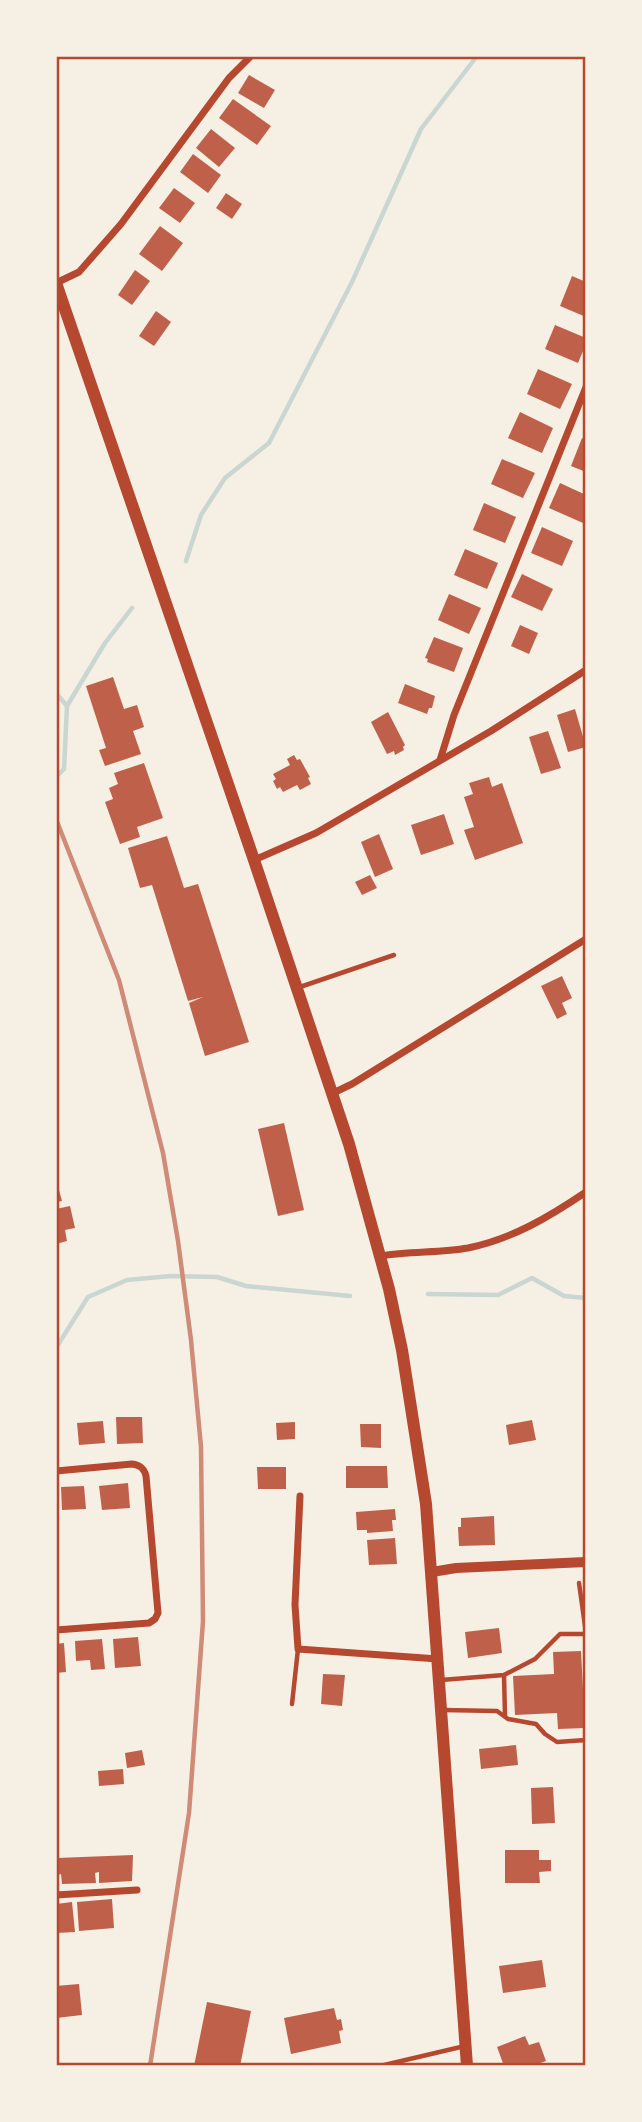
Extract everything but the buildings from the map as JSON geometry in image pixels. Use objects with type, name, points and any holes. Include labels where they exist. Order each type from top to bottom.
[{"type":"main road","points":[[56,283],[349,1144],[381,1256],[404,1362],[421,1465],[432,1572],[467,2066]]},
{"type":"street","points":[[56,283],[79,272],[121,224],[229,78],[251,56]]},
{"type":"street","points":[[440,760],[454,715],[586,387]]},
{"type":"street","points":[[254,860],[316,832],[491,731],[586,670]]},
{"type":"street","points":[[331,1094],[352,1084],[586,939]]},
{"type":"street","points":[[381,1256],[466,1248],[496,1240],[543,1219],[586,1192]]},
{"type":"street","points":[[56,1471],[126,1465],[139,1465],[144,1469],[158,1613],[149,1623],[56,1630]]},
{"type":"street","points":[[300,1496],[295,1605],[298,1649],[438,1659]]},
{"type":"street","points":[[432,1572],[456,1568],[586,1562]]},
{"type":"street","points":[[56,1895],[137,1890]]},
{"type":"lane","points":[[296,989],[394,955]]},
{"type":"lane","points":[[440,1680],[504,1675],[535,1659],[560,1634],[586,1633],[579,1583]]},
{"type":"lane","points":[[292,1704],[298,1649]]},
{"type":"lane","points":[[504,1675],[505,1717]]},
{"type":"lane","points":[[442,1710],[497,1712],[508,1719],[536,1724],[557,1742],[586,1740]]},
{"type":"lane","points":[[380,2066],[466,2046]]},
{"type":"waterway","points":[[186,561],[201,515],[225,478],[269,443],[352,282],[421,129],[477,56]]},
{"type":"waterway","points":[[56,777],[64,769],[67,706],[105,643],[132,608]]},
{"type":"waterway","points":[[56,693],[67,706]]},
{"type":"waterway","points":[[56,1348],[88,1297],[127,1280],[171,1276],[217,1277],[246,1286],[350,1296]]},
{"type":"waterway","points":[[428,1294],[498,1295],[532,1278],[564,1296],[586,1298]]},
{"type":"railway","points":[[56,819],[119,980],[163,1153],[191,1340],[201,1447],[203,1621],[189,1813],[150,2066]]}]
